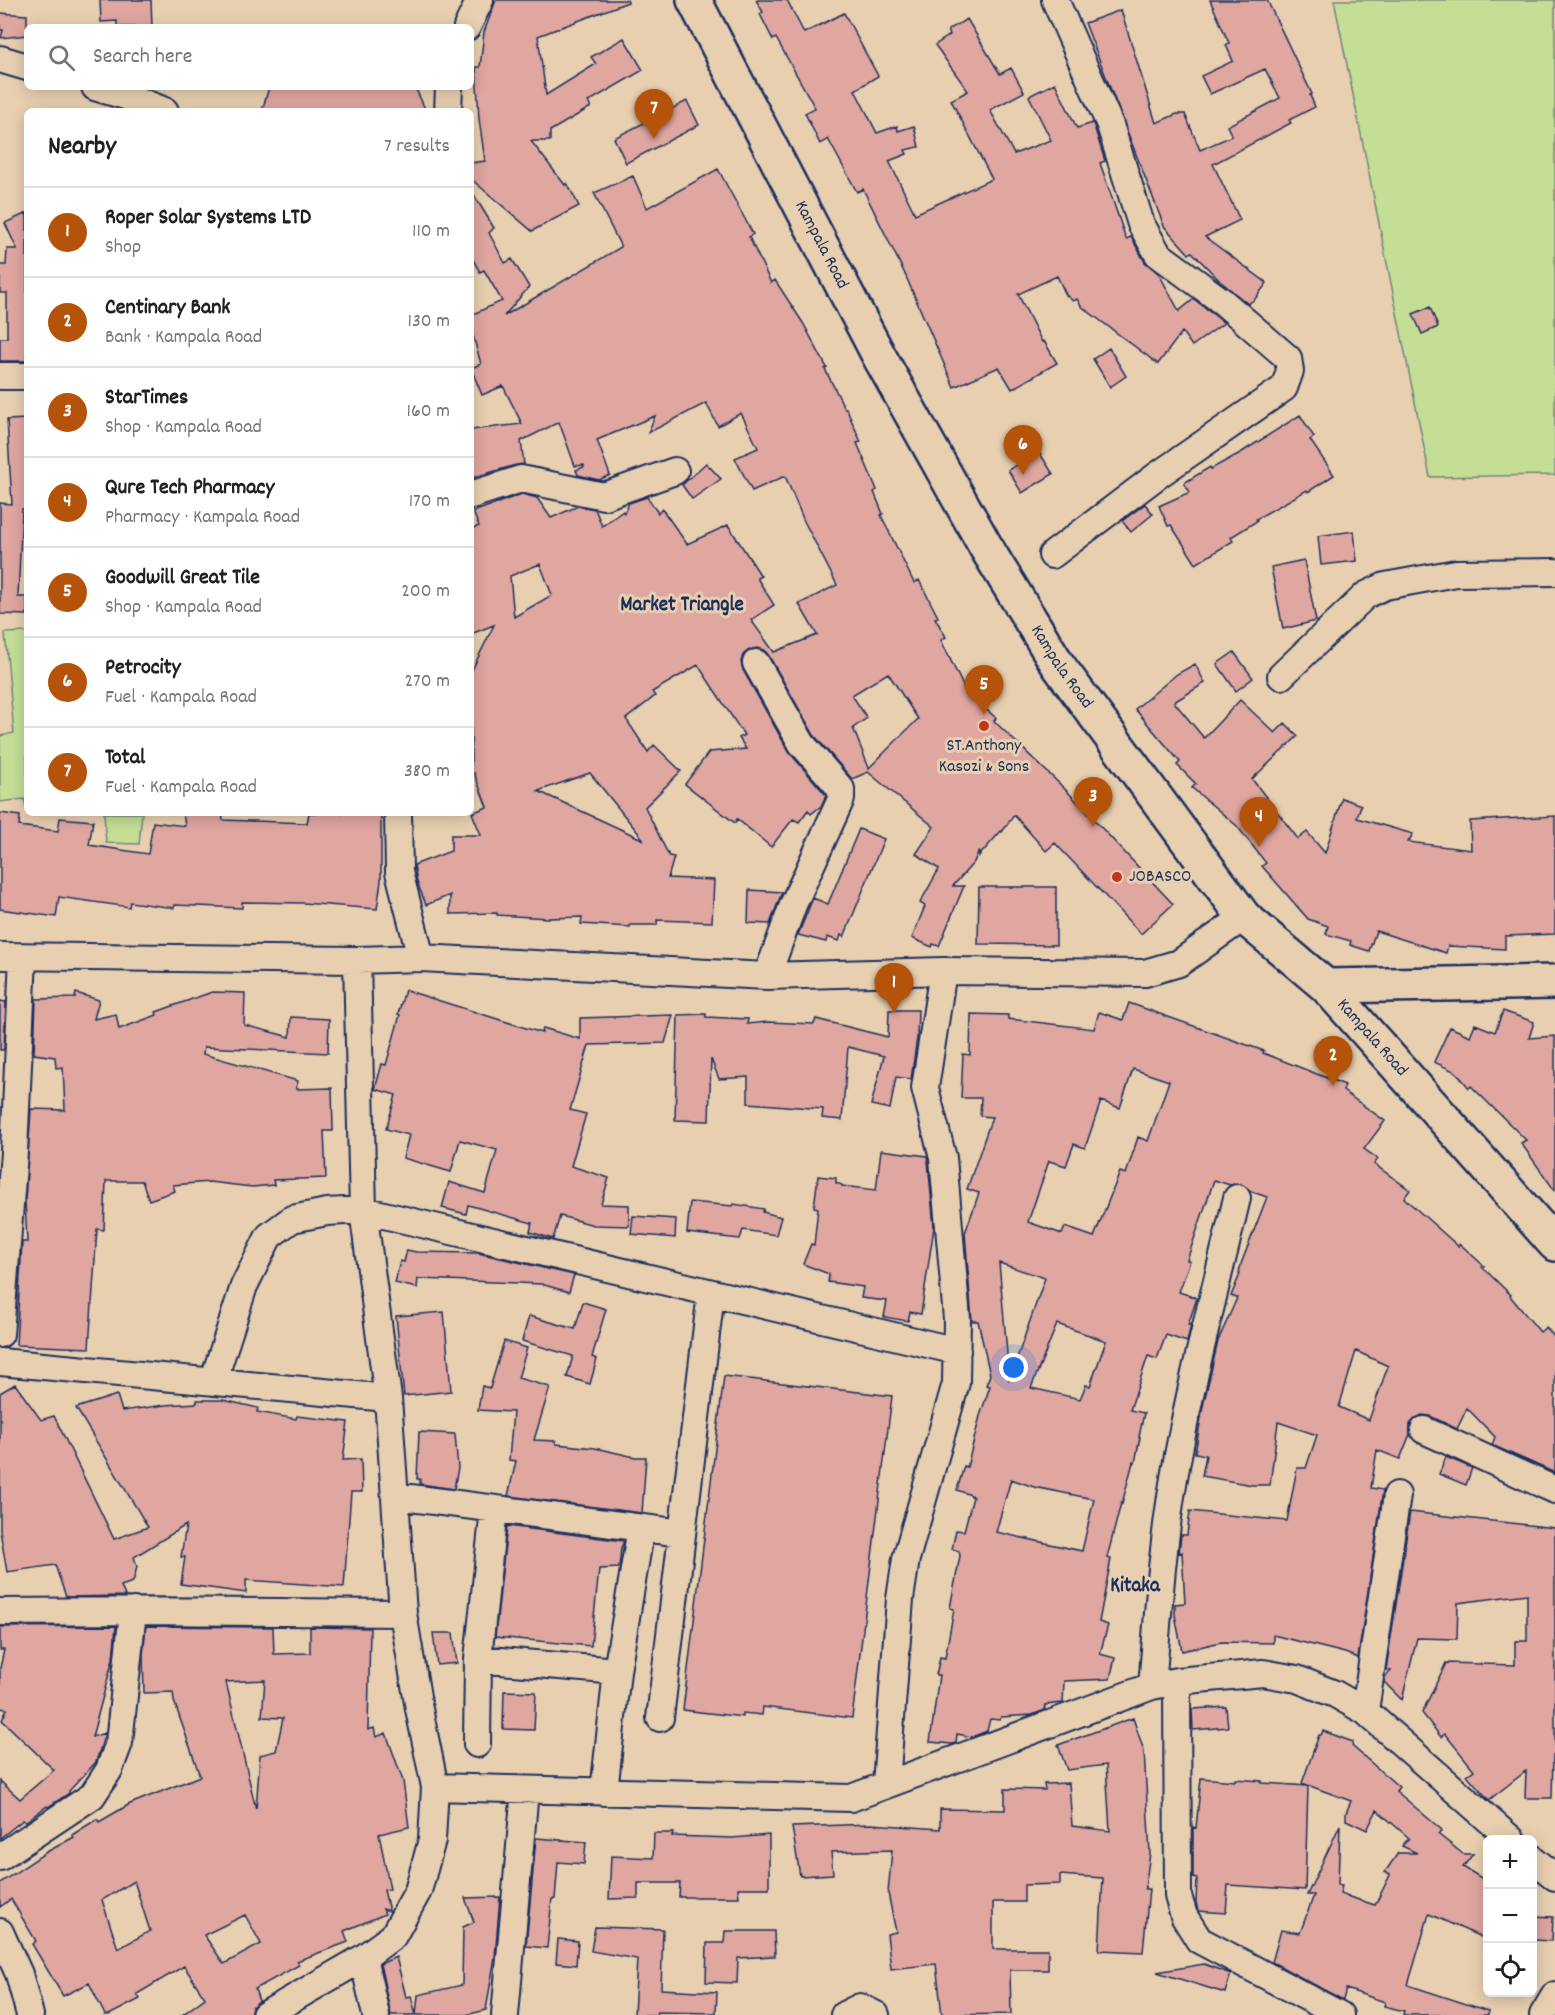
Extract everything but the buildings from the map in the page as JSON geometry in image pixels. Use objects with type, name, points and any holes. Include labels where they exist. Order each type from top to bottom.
[{"type":"main road","name":"Kampala Road","points":[[694,0],[879,356],[987,549],[1058,665],[1244,917],[1326,986],[1555,1244]]},
{"type":"main road","points":[[1326,986],[1555,982]]},
{"type":"street","points":[[468,24],[480,0]]},
{"type":"street","points":[[1052,555],[1158,475],[1284,387],[1290,371],[1288,358],[1267,338],[1158,254],[1141,224],[1110,125],[1055,0]]},
{"type":"street","points":[[0,59],[24,66]]},
{"type":"street","points":[[105,90],[157,108]]},
{"type":"street","points":[[448,108],[449,90]]},
{"type":"street","points":[[0,376],[24,376]]},
{"type":"street","points":[[474,494],[521,479],[604,495],[675,471]]},
{"type":"street","points":[[1281,676],[1366,595],[1385,586],[1456,573],[1555,572]]},
{"type":"street","points":[[756,663],[802,744],[841,789],[841,799],[793,905],[767,976]]},
{"type":"street","points":[[398,816],[399,872],[422,958]]},
{"type":"street","points":[[0,1334],[14,1152],[11,956],[357,960],[422,958],[767,976],[943,970],[1145,973],[1179,963],[1244,917]]},
{"type":"street","points":[[265,2015],[363,1958],[393,1936],[418,1891],[432,1840],[435,1787],[403,1613],[388,1398],[363,1210],[357,960]]},
{"type":"street","points":[[886,1784],[900,1599],[906,1559],[956,1383],[957,1319],[942,1158],[926,1088],[943,970]]},
{"type":"street","points":[[1152,1686],[1165,1536],[1182,1432],[1237,1198]]},
{"type":"street","points":[[213,1382],[244,1286],[268,1236],[292,1219],[327,1212],[363,1210],[957,1351]]},
{"type":"street","points":[[660,1719],[711,1293]]},
{"type":"street","points":[[0,1362],[388,1398]]},
{"type":"street","points":[[1424,1430],[1555,1490]]},
{"type":"street","points":[[1365,1711],[1397,1495]]},
{"type":"street","points":[[395,1496],[682,1533]]},
{"type":"street","points":[[477,1744],[478,1659],[494,1509]]},
{"type":"street","points":[[604,1792],[617,1671],[641,1528]]},
{"type":"street","points":[[0,1857],[92,1796],[109,1770],[119,1743],[133,1611]]},
{"type":"street","points":[[0,1612],[403,1613]]},
{"type":"street","points":[[478,1659],[617,1671]]},
{"type":"street","points":[[435,1787],[851,1798],[1152,1686],[1177,1681],[1263,1673],[1297,1679],[1335,1694],[1365,1711],[1507,1835]]},
{"type":"street","points":[[1177,1681],[1178,1896],[1184,1916],[1199,1940],[1340,2015]]},
{"type":"street","points":[[505,2015],[525,1790]]},
{"type":"street","points":[[1537,1861],[1555,1877]]},
{"type":"street","points":[[0,1932],[19,1974],[30,2015]]},
{"type":"street","points":[[363,1958],[376,2015]]},
{"type":"street","points":[[1543,2015],[1555,1995]]},
{"type":"street","points":[[844,2015],[861,2007],[876,2015]]},
{"type":"green space","points":[[1334,0],[1555,0],[1555,475],[1430,477]]},
{"type":"green space","points":[[24,632],[24,799],[0,802],[0,736],[14,733],[5,633]]},
{"type":"green space","points":[[104,816],[142,816],[139,844],[106,843]]},
{"type":"place","name":"Total","points":[[654,139]]},
{"type":"place","name":"Petrocity","points":[[1023,475]]},
{"type":"place","name":"Goodwill Great Tile","points":[[984,715]]},
{"type":"place","name":"ST.Anthony Kasozi & Sons","points":[[984,726]]},
{"type":"place","name":"StarTimes","points":[[1093,827]]},
{"type":"place","name":"Qure Tech Pharmacy","points":[[1259,847]]},
{"type":"place","name":"JOBASCO","points":[[1117,877]]},
{"type":"place","name":"Roper Solar Systems LTD","points":[[894,1013]]},
{"type":"place","name":"Centinary Bank","points":[[1333,1086]]},
{"type":"district","name":"Market Triangle","points":[[682,606]]},
{"type":"district","name":"Kitaka","points":[[1135,1587]]}]
